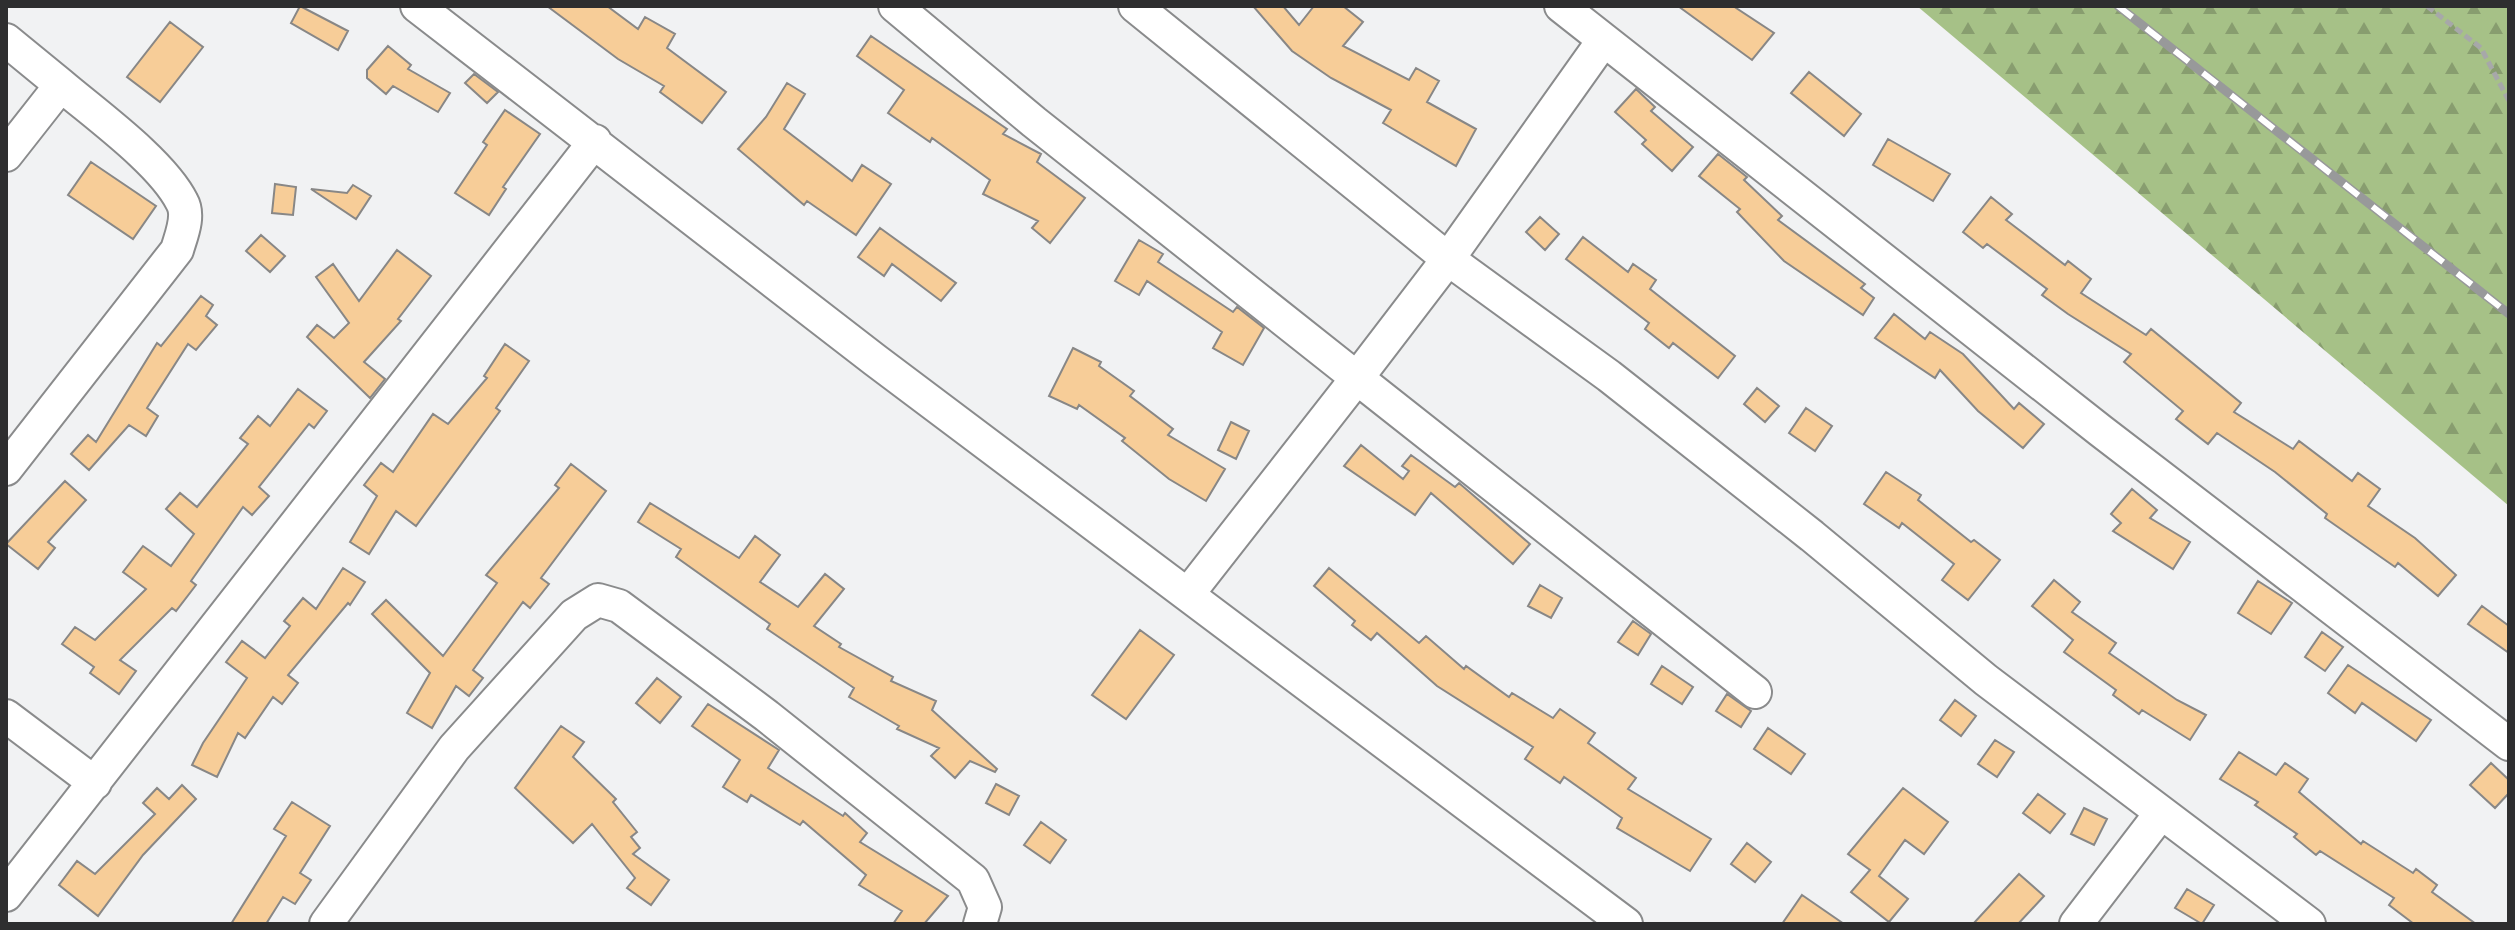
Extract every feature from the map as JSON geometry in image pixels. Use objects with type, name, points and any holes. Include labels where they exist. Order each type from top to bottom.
[{"type":"street","points":[[417,6],[875,360],[1626,924]]},
{"type":"street","points":[[895,6],[1045,131],[1755,692]]},
{"type":"street","points":[[1135,6],[1448,259],[1609,376],[1812,536],[1986,680],[2309,924]]},
{"type":"street","points":[[1561,6],[2101,431],[2509,744]]},
{"type":"street","points":[[6,40],[150,162],[183,203],[185,220],[177,250],[6,469]]},
{"type":"street","points":[[1188,594],[1448,259],[1603,41]]},
{"type":"street","points":[[6,155],[61,85]]},
{"type":"street","points":[[6,895],[595,141]]},
{"type":"street","points":[[326,924],[454,748],[574,615],[598,600],[619,606],[767,716],[973,880],[985,907],[980,924]]},
{"type":"street","points":[[6,716],[95,783]]},
{"type":"street","points":[[2076,924],[2161,813]]},
{"type":"path","points":[[2427,6],[2481,48],[2509,101]]},
{"type":"green space","points":[[1917,6],[2509,6],[2509,506]]},
{"type":"building","points":[[300,6],[348,31],[338,50],[291,23]]},
{"type":"building","points":[[547,6],[607,6],[638,29],[645,17],[675,34],[667,48],[726,92],[702,123],[660,92],[664,86],[618,59]]},
{"type":"building","points":[[1253,6],[1283,6],[1299,25],[1314,6],[1343,6],[1363,22],[1343,46],[1409,80],[1416,68],[1439,81],[1427,102],[1476,129],[1456,166],[1383,123],[1391,110],[1331,78],[1292,51]]},
{"type":"building","points":[[1678,6],[1733,6],[1774,33],[1752,60]]},
{"type":"building","points":[[170,22],[203,47],[160,102],[127,77]]},
{"type":"building","points":[[871,36],[1007,129],[1003,134],[1041,154],[1037,162],[1085,198],[1050,243],[1032,228],[1038,221],[983,194],[990,180],[932,138],[930,142],[888,113],[904,90],[857,56]]},
{"type":"building","points":[[388,46],[411,65],[408,69],[450,93],[438,112],[393,86],[386,94],[367,78],[367,70]]},
{"type":"building","points":[[1809,72],[1861,114],[1844,136],[1791,93]]},
{"type":"building","points":[[474,74],[498,92],[487,103],[465,83]]},
{"type":"building","points":[[787,83],[805,94],[784,129],[852,181],[862,165],[891,184],[856,235],[807,201],[804,205],[738,149],[766,117]]},
{"type":"building","points":[[1636,89],[1655,107],[1651,111],[1693,147],[1672,171],[1642,144],[1646,140],[1615,112]]},
{"type":"building","points":[[505,110],[540,134],[503,187],[506,189],[489,215],[455,193],[487,145],[483,142]]},
{"type":"building","points":[[1888,139],[1950,174],[1933,201],[1873,165]]},
{"type":"building","points":[[1718,154],[1747,177],[1744,180],[1782,216],[1778,220],[1865,284],[1861,288],[1874,298],[1863,315],[1784,261],[1737,212],[1740,209],[1699,176]]},
{"type":"building","points":[[91,162],[156,206],[133,239],[68,195]]},
{"type":"building","points":[[275,184],[296,187],[293,215],[272,213]]},
{"type":"building","points":[[353,185],[371,196],[356,219],[311,189],[347,193]]},
{"type":"building","points":[[1991,197],[2012,214],[2006,220],[2065,265],[2068,261],[2091,279],[2081,293],[2146,335],[2151,329],[2241,403],[2234,412],[2293,449],[2299,441],[2352,481],[2358,473],[2380,489],[2368,506],[2415,538],[2456,575],[2438,596],[2398,563],[2395,567],[2325,518],[2327,514],[2275,472],[2217,433],[2208,444],[2176,419],[2183,411],[2124,362],[2131,354],[2068,314],[2042,295],[2047,289],[1987,244],[1983,248],[1963,232]]},
{"type":"building","points":[[1540,217],[1559,234],[1545,250],[1526,232]]},
{"type":"building","points":[[880,228],[956,283],[941,301],[892,264],[884,276],[858,257]]},
{"type":"building","points":[[261,235],[285,256],[270,272],[246,251]]},
{"type":"building","points":[[1583,237],[1628,272],[1633,264],[1656,280],[1650,289],[1735,356],[1718,378],[1673,343],[1669,348],[1645,329],[1649,323],[1566,259]]},
{"type":"building","points":[[1139,240],[1163,254],[1158,262],[1233,312],[1237,307],[1264,328],[1243,365],[1213,348],[1222,332],[1147,281],[1139,295],[1115,281]]},
{"type":"building","points":[[397,250],[431,276],[398,319],[401,321],[364,362],[385,379],[370,398],[307,337],[317,325],[334,338],[349,323],[316,277],[333,264],[359,301]]},
{"type":"building","points":[[201,296],[213,305],[206,316],[217,325],[196,350],[188,344],[147,408],[158,416],[146,436],[129,425],[89,470],[71,454],[88,435],[96,442],[157,343],[161,346]]},
{"type":"building","points":[[1894,314],[1925,339],[1930,332],[1963,354],[2014,409],[2019,403],[2044,424],[2023,448],[1978,411],[1940,370],[1935,378],[1875,338]]},
{"type":"building","points":[[505,344],[529,361],[496,408],[500,411],[416,526],[396,511],[369,554],[350,542],[377,496],[364,485],[381,463],[393,472],[433,414],[448,424],[487,378],[484,376]]},
{"type":"building","points":[[1073,348],[1101,362],[1099,366],[1134,391],[1130,396],[1173,429],[1168,435],[1225,469],[1206,501],[1169,479],[1122,441],[1125,438],[1079,405],[1077,409],[1049,396]]},
{"type":"building","points":[[1757,388],[1779,406],[1765,422],[1744,404]]},
{"type":"building","points":[[298,389],[327,411],[314,428],[309,424],[259,487],[269,496],[252,515],[243,507],[191,581],[196,585],[176,611],[172,608],[120,660],[136,671],[119,694],[90,673],[94,667],[62,644],[75,627],[95,640],[146,589],[123,572],[143,546],[171,566],[194,534],[166,509],[180,493],[197,507],[248,444],[240,438],[258,416],[270,426]]},
{"type":"building","points":[[1806,408],[1832,426],[1815,451],[1789,433]]},
{"type":"building","points":[[1231,422],[1249,431],[1236,459],[1218,450]]},
{"type":"building","points":[[1361,445],[1403,479],[1409,471],[1402,466],[1411,455],[1455,487],[1459,483],[1530,544],[1513,564],[1431,493],[1415,515],[1344,466]]},
{"type":"building","points":[[571,464],[606,491],[541,578],[549,584],[530,608],[523,602],[473,670],[483,678],[469,696],[456,686],[432,728],[407,713],[430,673],[372,614],[386,600],[443,656],[497,583],[486,575],[559,488],[555,485]]},
{"type":"building","points":[[1886,472],[1921,495],[1918,500],[1971,542],[1974,540],[2000,560],[1968,600],[1942,580],[1954,564],[1902,523],[1899,528],[1864,504]]},
{"type":"building","points":[[65,481],[86,500],[48,542],[55,548],[38,569],[6,544]]},
{"type":"building","points":[[2132,489],[2157,510],[2150,518],[2190,542],[2173,569],[2113,531],[2121,523],[2111,514]]},
{"type":"building","points":[[650,503],[739,558],[755,536],[780,555],[760,582],[798,607],[825,574],[844,589],[814,626],[841,644],[839,647],[893,677],[891,681],[936,701],[932,710],[997,769],[995,772],[970,761],[955,778],[931,756],[939,748],[897,729],[899,726],[849,697],[854,688],[767,629],[770,624],[676,557],[681,549],[638,522]]},
{"type":"building","points":[[343,568],[365,582],[350,605],[348,603],[288,675],[298,683],[282,704],[273,697],[245,738],[238,733],[217,777],[192,765],[203,743],[247,678],[226,662],[242,641],[265,658],[290,626],[284,621],[303,598],[316,609]]},
{"type":"building","points":[[1329,568],[1419,643],[1426,636],[1464,669],[1466,666],[1509,697],[1512,693],[1553,718],[1560,709],[1595,733],[1588,743],[1636,778],[1628,789],[1711,839],[1690,871],[1617,828],[1622,818],[1564,777],[1560,783],[1525,759],[1533,747],[1437,686],[1377,633],[1371,640],[1352,625],[1355,621],[1314,586]]},
{"type":"building","points":[[2054,580],[2080,602],[2072,612],[2116,643],[2109,653],[2177,700],[2206,715],[2190,740],[2142,710],[2139,714],[2113,695],[2116,690],[2064,652],[2073,640],[2032,606]]},
{"type":"building","points":[[2258,581],[2292,603],[2271,634],[2238,613]]},
{"type":"building","points":[[1540,585],[1562,598],[1551,618],[1528,606]]},
{"type":"building","points":[[2482,606],[2509,626],[2509,653],[2468,624]]},
{"type":"building","points":[[1633,621],[1651,634],[1638,655],[1618,642]]},
{"type":"building","points":[[1140,630],[1174,655],[1126,719],[1092,695]]},
{"type":"building","points":[[2322,632],[2343,647],[2325,671],[2305,657]]},
{"type":"building","points":[[2348,665],[2431,720],[2416,741],[2362,703],[2355,713],[2328,693]]},
{"type":"building","points":[[1662,666],[1693,687],[1682,704],[1651,684]]},
{"type":"building","points":[[657,678],[681,697],[660,723],[636,703]]},
{"type":"building","points":[[1727,694],[1751,711],[1741,727],[1716,711]]},
{"type":"building","points":[[1955,700],[1976,716],[1961,736],[1940,720]]},
{"type":"building","points":[[708,704],[779,750],[768,768],[843,816],[845,813],[867,833],[860,842],[948,896],[924,924],[893,924],[902,911],[859,885],[866,875],[803,821],[800,825],[751,795],[747,802],[723,787],[740,760],[692,726]]},
{"type":"building","points":[[561,726],[584,742],[573,757],[616,799],[613,802],[637,832],[631,837],[640,848],[633,854],[669,880],[651,905],[627,888],[635,878],[592,824],[573,843],[515,788]]},
{"type":"building","points":[[1768,728],[1805,754],[1791,774],[1754,749]]},
{"type":"building","points":[[1995,740],[2014,752],[1997,777],[1978,764]]},
{"type":"building","points":[[2239,752],[2276,775],[2285,763],[2308,779],[2299,792],[2361,844],[2363,841],[2413,873],[2416,869],[2437,885],[2432,892],[2476,924],[2414,924],[2389,905],[2394,898],[2320,851],[2316,855],[2294,837],[2297,834],[2255,805],[2258,802],[2220,779]]},
{"type":"building","points":[[2491,763],[2509,780],[2509,793],[2495,808],[2470,785]]},
{"type":"building","points":[[996,784],[1019,796],[1009,815],[986,803]]},
{"type":"building","points":[[182,785],[196,799],[143,855],[98,916],[59,885],[77,861],[95,874],[155,814],[143,803],[157,788],[169,799]]},
{"type":"building","points":[[1903,788],[1948,822],[1924,854],[1905,840],[1879,876],[1908,899],[1889,922],[1851,892],[1870,870],[1848,854]]},
{"type":"building","points":[[2038,794],[2065,814],[2050,833],[2023,813]]},
{"type":"building","points":[[292,802],[330,826],[300,873],[311,880],[295,904],[283,897],[266,924],[231,924],[286,836],[274,829]]},
{"type":"building","points":[[2084,808],[2107,819],[2094,845],[2071,834]]},
{"type":"building","points":[[1041,822],[1066,840],[1050,863],[1024,845]]},
{"type":"building","points":[[1747,843],[1771,862],[1755,882],[1731,864]]},
{"type":"building","points":[[2019,874],[2044,896],[2018,924],[1973,924]]},
{"type":"building","points":[[2187,889],[2214,905],[2202,924],[2175,908]]},
{"type":"building","points":[[1802,895],[1844,924],[1782,924]]},
{"type":"railway","points":[[2118,6],[2509,314]]}]
